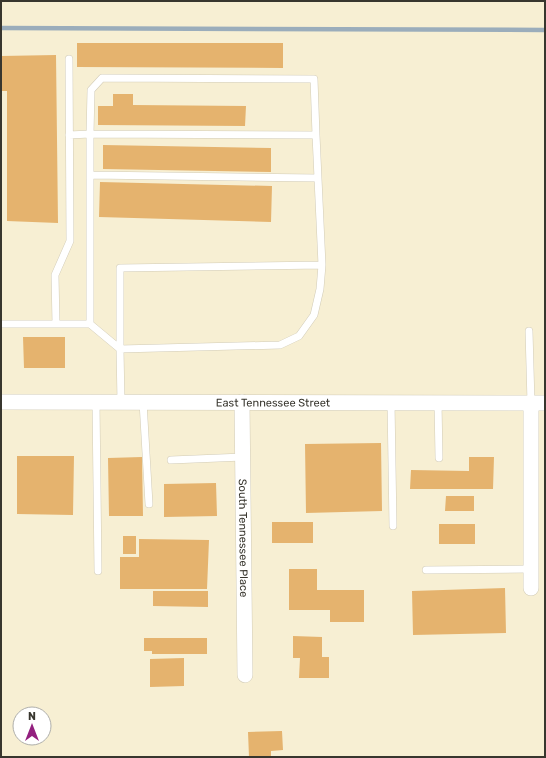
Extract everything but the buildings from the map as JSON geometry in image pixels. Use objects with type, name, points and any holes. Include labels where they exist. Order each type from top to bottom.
[{"type":"street","name":"East Tennessee Street","points":[[1,402],[538,402]]},
{"type":"street","name":"South Tennessee Place","points":[[242,402],[245,675]]},
{"type":"street","points":[[531,588],[538,402]]},
{"type":"lane","points":[[56,324],[55,275],[70,241],[69,59]]},
{"type":"lane","points":[[1,324],[90,324],[120,349],[280,345],[299,336],[314,316],[322,266],[314,79],[102,78],[91,90],[90,324]]},
{"type":"lane","points":[[69,135],[316,135]]},
{"type":"lane","points":[[91,175],[318,178]]},
{"type":"lane","points":[[121,402],[120,268],[322,266]]},
{"type":"lane","points":[[529,331],[538,402]]},
{"type":"lane","points":[[96,402],[98,571]]},
{"type":"lane","points":[[143,402],[149,504]]},
{"type":"lane","points":[[391,402],[393,526]]},
{"type":"lane","points":[[438,402],[439,458]]},
{"type":"lane","points":[[171,460],[243,457]]},
{"type":"lane","points":[[426,570],[531,569]]},
{"type":"shaded area","points":[[1,1],[545,1],[545,757],[1,757]]},
{"type":"waterway","points":[[1,28],[545,30]]}]
